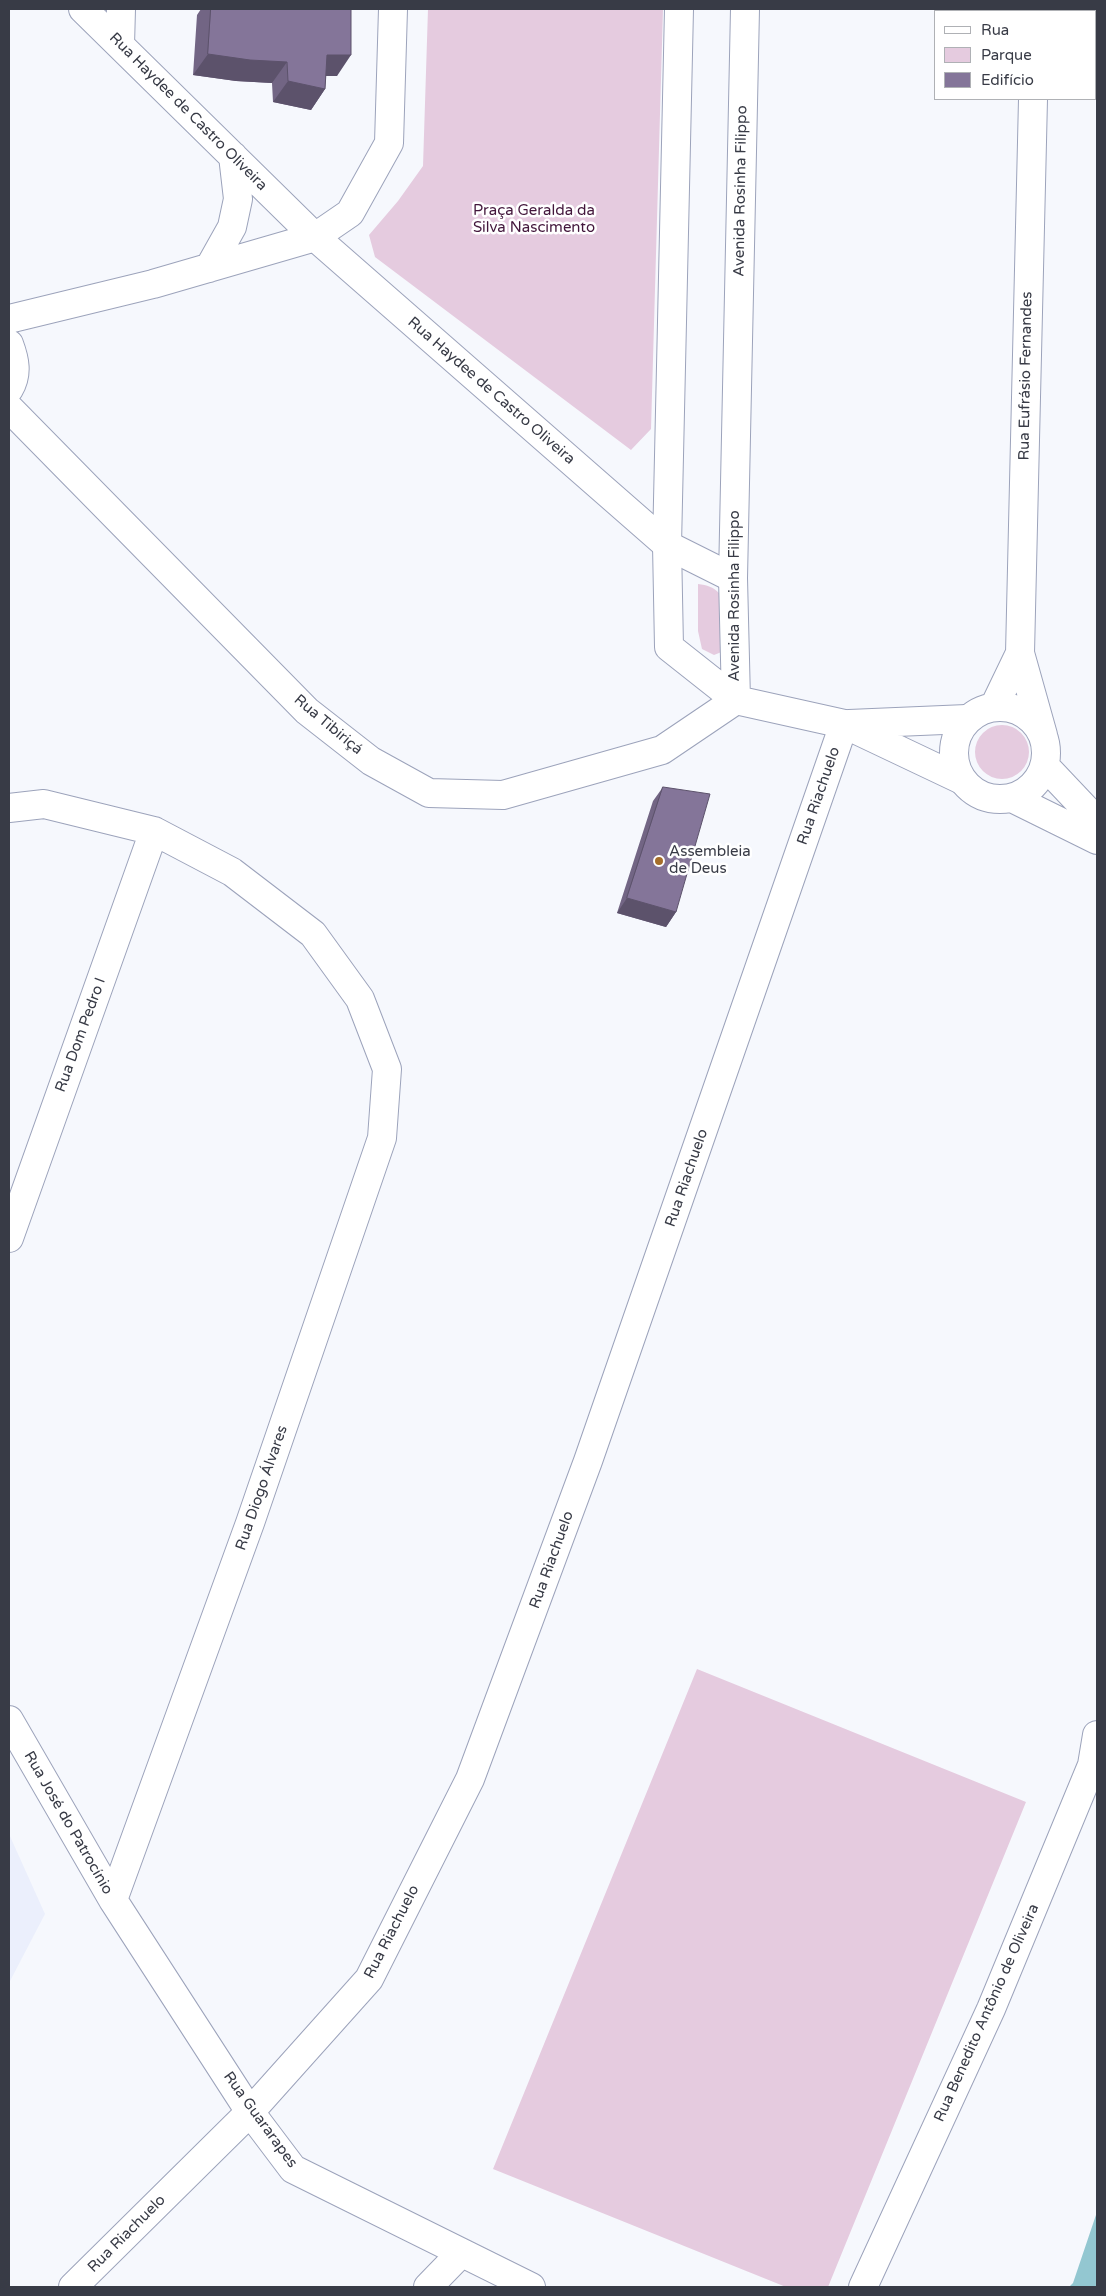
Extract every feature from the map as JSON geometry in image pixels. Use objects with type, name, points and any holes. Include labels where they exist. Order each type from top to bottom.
[{"type":"street","name":"Rua Haydee de Castro Oliveira","points":[[83,9],[315,237],[667,545],[733,578]]},
{"type":"street","points":[[120,45],[121,9]]},
{"type":"street","points":[[9,319],[153,284],[315,237],[350,213],[390,143],[393,9]]},
{"type":"street","name":"Avenida Rosinha Filippo","points":[[679,9],[667,545],[669,647],[736,700]]},
{"type":"street","name":"Avenida Rosinha Filippo","points":[[736,700],[733,578],[745,9]]},
{"type":"street","name":"Rua Eufrásio Fernandes","points":[[1020,653],[1033,100]]},
{"type":"street","points":[[209,268],[232,227],[238,199],[233,156]]},
{"type":"street","points":[[9,344],[14,358],[15,373],[9,389]]},
{"type":"street","name":"Rua Tibiriçá","points":[[9,408],[307,711],[371,761],[429,793],[503,795],[662,750],[736,700]]},
{"type":"street","points":[[994,707],[1020,653]]},
{"type":"street","points":[[1020,653],[1046,745],[1045,766],[1032,786],[1023,794],[1012,798],[998,799],[984,796],[972,790],[962,780],[956,768],[954,742],[959,730],[967,719],[980,711],[994,707],[1009,708],[1023,713],[1035,722],[1043,735]]},
{"type":"street","points":[[736,700],[844,724],[962,780]]},
{"type":"street","points":[[844,724],[967,719]]},
{"type":"street","name":"Rua Riachuelo","points":[[73,2287],[250,2112],[369,1979],[470,1779],[588,1462],[844,724]]},
{"type":"street","points":[[1045,766],[1097,821]]},
{"type":"street","points":[[1012,798],[1097,840]]},
{"type":"street","points":[[9,808],[44,804],[154,831]]},
{"type":"street","name":"Rua Diogo Álvares","points":[[113,1900],[250,1523],[382,1138],[387,1069],[360,999],[313,934],[232,872],[154,831]]},
{"type":"street","name":"Rua Dom Pedro I","points":[[9,1238],[154,831]]},
{"type":"street","name":"Rua José do Patrocínio","points":[[9,1720],[113,1900]]},
{"type":"street","name":"Rua Benedito Antônio de Oliveira","points":[[863,2287],[991,2009],[1092,1765],[1097,1735]]},
{"type":"street","name":"Rua Guararapes","points":[[113,1900],[250,2112],[293,2169],[531,2287]]},
{"type":"street","points":[[428,2287],[461,2253]]},
{"type":"shaded area","points":[[9,1834],[45,1914],[9,1983]]},
{"type":"green space","name":"Praça Geralda da Silva Nascimento","points":[[428,9],[663,9],[651,429],[631,450],[375,257],[369,235],[398,201],[423,166]]},
{"type":"green space","points":[[698,584],[710,587],[718,592],[723,599],[726,609],[724,651],[714,655],[702,649],[698,631]]},
{"type":"green space","points":[[1002,725],[1012,727],[1021,733],[1027,742],[1029,752],[1027,762],[1021,771],[1012,777],[1002,779],[992,777],[983,771],[977,762],[975,752],[977,742],[983,733],[992,727]]},
{"type":"green space","points":[[697,1669],[1026,1802],[828,2287],[786,2287],[493,2169]]},
{"type":"water","points":[[1097,2212],[1097,2287],[1069,2287],[1073,2283]]},
{"type":"building","points":[[211,9],[351,9],[351,55],[327,55],[325,89],[288,81],[287,62],[250,60],[208,54]]},
{"type":"building","name":"Assembleia de Deus","points":[[663,787],[710,794],[676,912],[627,898]]},
{"type":"place","name":"Assembleia de Deus","points":[[659,861]]}]
